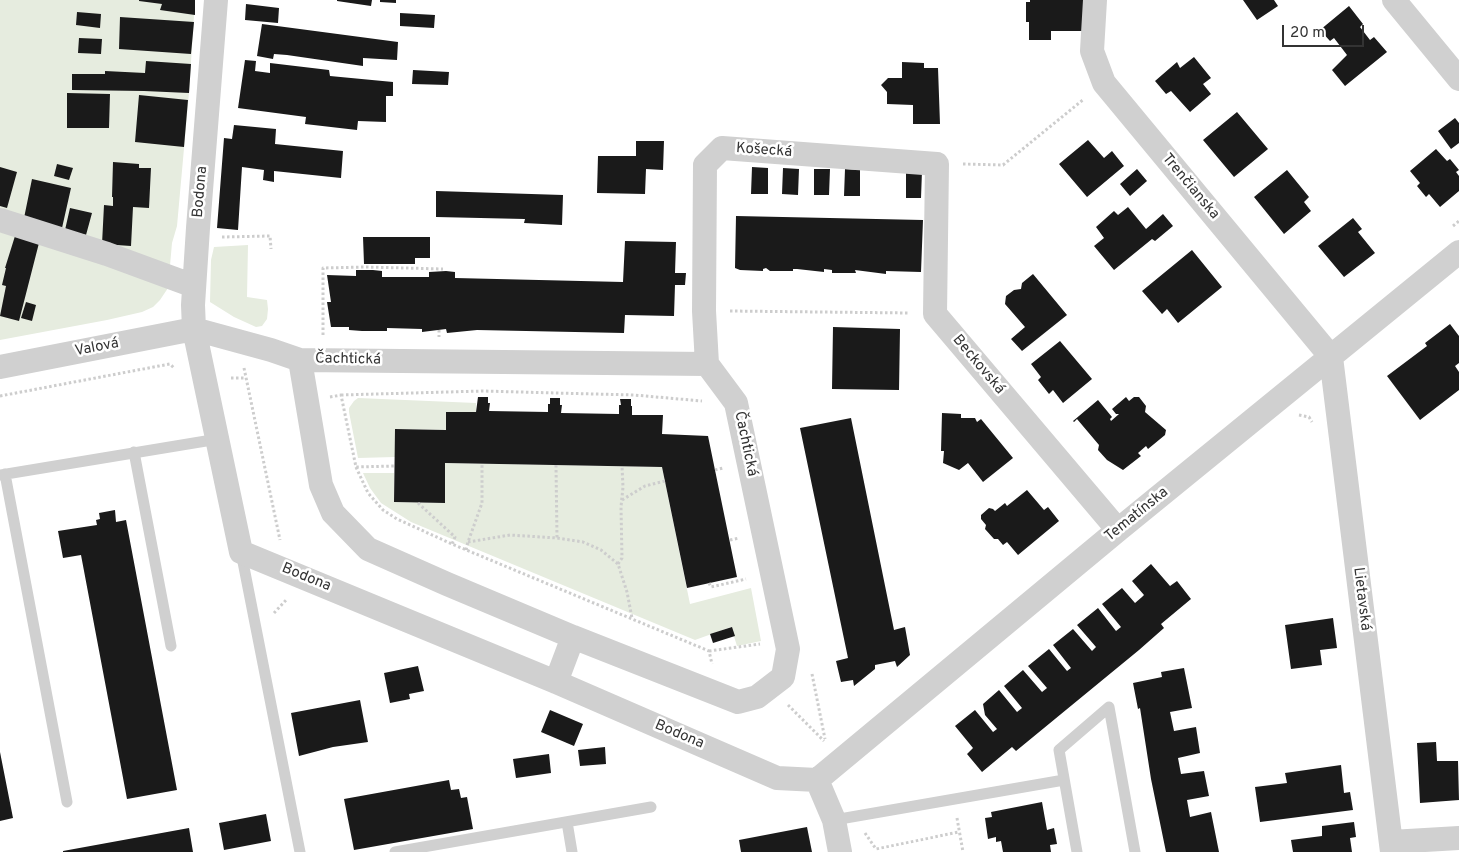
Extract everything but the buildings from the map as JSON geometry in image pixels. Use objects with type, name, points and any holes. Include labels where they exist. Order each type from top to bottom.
[{"type":"street","name":"Bodona","points":[[216,0],[194,286],[194,329],[240,552],[556,682],[777,778],[817,780]]},
{"type":"street","name":"Trenčianska","points":[[1095,0],[1092,51],[1104,83],[1330,357]]},
{"type":"street","points":[[1394,0],[1459,79]]},
{"type":"street","name":"Košecká","points":[[708,364],[704,311],[705,166],[722,148],[938,164]]},
{"type":"street","points":[[935,314],[938,164]]},
{"type":"street","points":[[0,220],[107,254],[194,286]]},
{"type":"street","name":"Tematínska","points":[[817,780],[1118,530],[1459,252]]},
{"type":"street","name":"Beckovská","points":[[935,314],[1118,530]]},
{"type":"street","name":"Čachtická","points":[[194,329],[271,350],[708,364],[736,403],[788,649],[783,676],[757,697],[738,702],[573,637],[368,549],[333,513],[321,485],[315,352]]},
{"type":"street","name":"Valová","points":[[0,367],[194,329]]},
{"type":"street","name":"Lietavská","points":[[1330,357],[1391,847],[1459,838]]},
{"type":"street","points":[[556,682],[573,637]]},
{"type":"street","points":[[817,780],[844,818],[840,852]]},
{"type":"lane","points":[[67,802],[3,475],[218,439]]},
{"type":"lane","points":[[134,452],[171,646]]},
{"type":"lane","points":[[240,552],[300,852]]},
{"type":"lane","points":[[1077,852],[1060,750],[1109,707],[1135,852]]},
{"type":"lane","points":[[844,818],[1064,780]]},
{"type":"lane","points":[[395,852],[651,807]]},
{"type":"lane","points":[[567,822],[572,852]]},
{"type":"path","points":[[938,164],[1003,165],[1104,83]]},
{"type":"path","points":[[218,237],[270,236],[271,249]]},
{"type":"path","points":[[443,269],[323,268],[315,352],[328,397],[483,391],[702,401]]},
{"type":"path","points":[[704,311],[935,314]]},
{"type":"path","points":[[0,396],[170,364],[175,369]]},
{"type":"path","points":[[483,391],[483,397]]},
{"type":"path","points":[[555,398],[556,393]]},
{"type":"path","points":[[341,395],[356,467],[368,493],[383,510],[397,519],[466,550],[709,651],[762,644]]},
{"type":"path","points":[[466,550],[482,503],[482,462]]},
{"type":"path","points":[[556,465],[557,538]]},
{"type":"path","points":[[356,467],[394,466]]},
{"type":"path","points":[[618,564],[622,558],[622,466]]},
{"type":"path","points":[[622,500],[645,486],[664,480]]},
{"type":"path","points":[[418,502],[455,538],[452,544]]},
{"type":"path","points":[[468,542],[510,535],[583,542],[601,550],[618,564],[627,592],[632,618]]},
{"type":"path","points":[[710,583],[711,586],[747,579]]},
{"type":"path","points":[[273,615],[276,609],[288,598]]},
{"type":"path","points":[[709,651],[713,666]]},
{"type":"path","points":[[770,688],[826,742]]},
{"type":"path","points":[[954,799],[963,852]]},
{"type":"path","points":[[844,818],[876,849],[959,832]]},
{"type":"shaded area","points":[[0,0],[195,0],[177,226],[172,243],[168,288],[153,307],[142,312],[107,320],[0,340]]},
{"type":"shaded area","points":[[248,245],[247,297],[267,300],[268,309],[267,319],[262,326],[256,327],[234,317],[210,302],[211,260],[214,247]]},
{"type":"shaded area","points":[[358,398],[476,403],[476,412],[446,412],[446,430],[395,429],[395,457],[358,458],[349,408]]},
{"type":"shaded area","points":[[445,463],[662,467],[690,604],[751,588],[761,641],[737,646],[731,627],[695,640],[411,522],[381,503],[370,488],[363,473],[394,473],[394,502],[445,503]]}]
